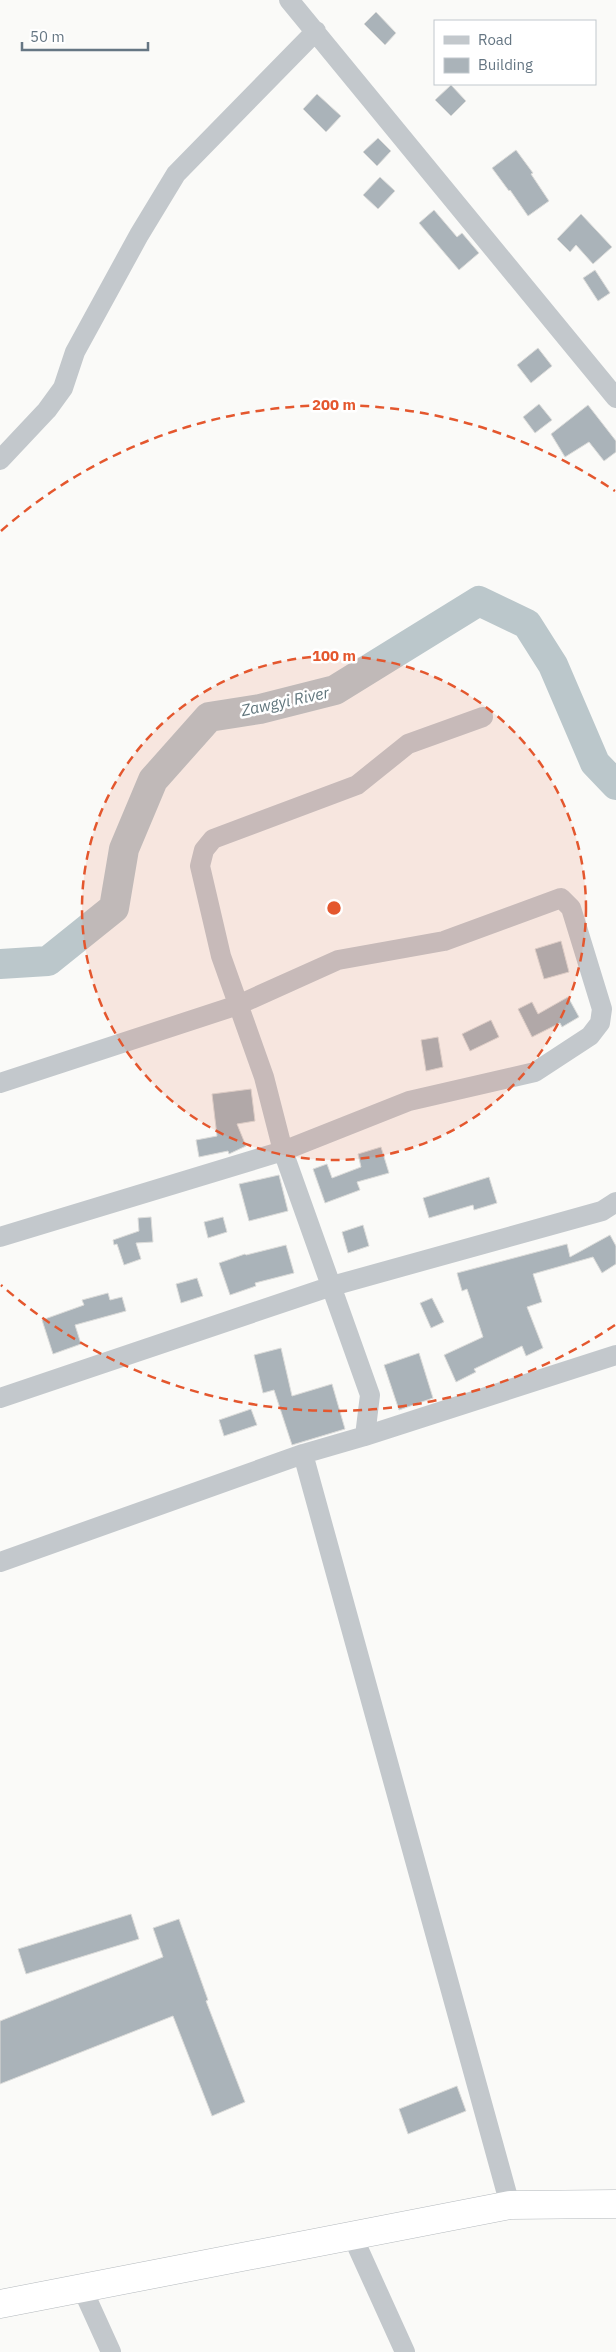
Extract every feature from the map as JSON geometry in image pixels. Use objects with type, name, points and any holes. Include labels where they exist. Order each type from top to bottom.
[{"type":"highway","points":[[0,2304],[510,2205],[616,2204]]},
{"type":"street","points":[[293,1],[316,32],[616,398]]},
{"type":"street","points":[[0,460],[47,410],[63,388],[75,352],[139,235],[176,174],[316,32]]},
{"type":"street","points":[[365,1436],[370,1395],[284,1151],[264,1077],[220,956],[200,866],[204,850],[214,839],[357,786],[408,744],[482,716]]},
{"type":"street","points":[[0,1083],[238,1005],[338,960],[444,942],[561,898],[571,908],[602,1009],[600,1023],[590,1036],[535,1072],[409,1101],[284,1151],[0,1237]]},
{"type":"street","points":[[0,1398],[332,1286],[602,1211],[616,1202]]},
{"type":"street","points":[[0,1562],[303,1454],[365,1436],[616,1355]]},
{"type":"street","points":[[303,1454],[510,2205]]},
{"type":"street","points":[[352,2235],[405,2352]]},
{"type":"street","points":[[82,2288],[111,2352]]},
{"type":"building","points":[[376,12],[396,33],[385,45],[364,24]]},
{"type":"building","points":[[451,85],[466,101],[451,116],[435,100]]},
{"type":"building","points":[[317,94],[341,116],[326,132],[303,109]]},
{"type":"building","points":[[378,138],[391,151],[377,166],[363,152]]},
{"type":"building","points":[[516,150],[533,173],[531,174],[549,201],[528,216],[492,168]]},
{"type":"building","points":[[380,177],[395,191],[378,209],[363,195]]},
{"type":"building","points":[[434,210],[457,237],[462,233],[479,253],[459,270],[419,223]]},
{"type":"building","points":[[581,214],[612,247],[593,264],[576,245],[570,252],[557,239]]},
{"type":"building","points":[[595,270],[610,293],[598,301],[583,278]]},
{"type":"building","points":[[538,348],[552,366],[531,383],[517,365]]},
{"type":"building","points":[[539,404],[552,420],[535,433],[523,417]]},
{"type":"building","points":[[588,405],[616,441],[616,452],[604,461],[589,442],[565,457],[551,434]]},
{"type":"building","points":[[561,941],[569,972],[544,979],[535,949]]},
{"type":"building","points":[[568,997],[579,1017],[562,1027],[560,1023],[532,1037],[518,1009],[532,1002],[538,1014]]},
{"type":"building","points":[[491,1020],[499,1037],[470,1051],[462,1034]]},
{"type":"building","points":[[438,1037],[443,1067],[426,1071],[421,1040]]},
{"type":"building","points":[[251,1089],[255,1121],[237,1124],[246,1146],[229,1154],[228,1151],[199,1157],[196,1140],[217,1136],[212,1094]]},
{"type":"building","points":[[381,1147],[389,1173],[357,1182],[360,1190],[325,1203],[313,1169],[327,1164],[332,1178],[361,1167],[358,1154]]},
{"type":"building","points":[[279,1175],[288,1211],[249,1221],[239,1184]]},
{"type":"building","points":[[489,1177],[497,1203],[474,1210],[473,1205],[429,1218],[423,1198]]},
{"type":"building","points":[[151,1217],[153,1242],[136,1243],[141,1259],[124,1265],[117,1244],[114,1245],[113,1240],[139,1231],[138,1218]]},
{"type":"building","points":[[223,1217],[227,1232],[208,1238],[204,1222]]},
{"type":"building","points":[[363,1225],[369,1246],[348,1253],[342,1232]]},
{"type":"building","points":[[610,1235],[616,1246],[616,1264],[602,1273],[593,1257],[533,1274],[542,1302],[527,1307],[543,1348],[526,1356],[522,1346],[474,1369],[476,1372],[456,1382],[444,1355],[483,1337],[467,1289],[462,1291],[457,1273],[567,1244],[570,1257]]},
{"type":"building","points":[[286,1245],[294,1273],[255,1283],[256,1286],[230,1295],[219,1263],[245,1254]]},
{"type":"building","points":[[197,1278],[203,1296],[181,1303],[176,1284]]},
{"type":"building","points":[[108,1293],[110,1300],[122,1297],[126,1311],[75,1325],[81,1344],[53,1354],[42,1320],[84,1305],[82,1300]]},
{"type":"building","points":[[432,1298],[444,1322],[431,1328],[420,1303]]},
{"type":"building","points":[[281,1348],[292,1396],[332,1384],[345,1429],[292,1445],[274,1390],[263,1393],[254,1355]]},
{"type":"building","points":[[419,1353],[433,1398],[399,1410],[384,1365]]},
{"type":"building","points":[[251,1409],[257,1425],[224,1436],[219,1420]]},
{"type":"building","points":[[131,1914],[139,1939],[26,1974],[18,1949]]},
{"type":"building","points":[[179,1919],[208,2000],[206,2001],[245,2102],[212,2116],[173,2016],[0,2084],[0,2021],[163,1957],[153,1928]]},
{"type":"building","points":[[457,2086],[466,2111],[408,2134],[399,2109]]},
{"type":"waterway","name":"Zawgyi River","points":[[0,964],[48,961],[114,908],[124,849],[153,780],[209,717],[260,709],[335,690],[479,601],[527,624],[553,665],[595,763],[616,785]]}]
